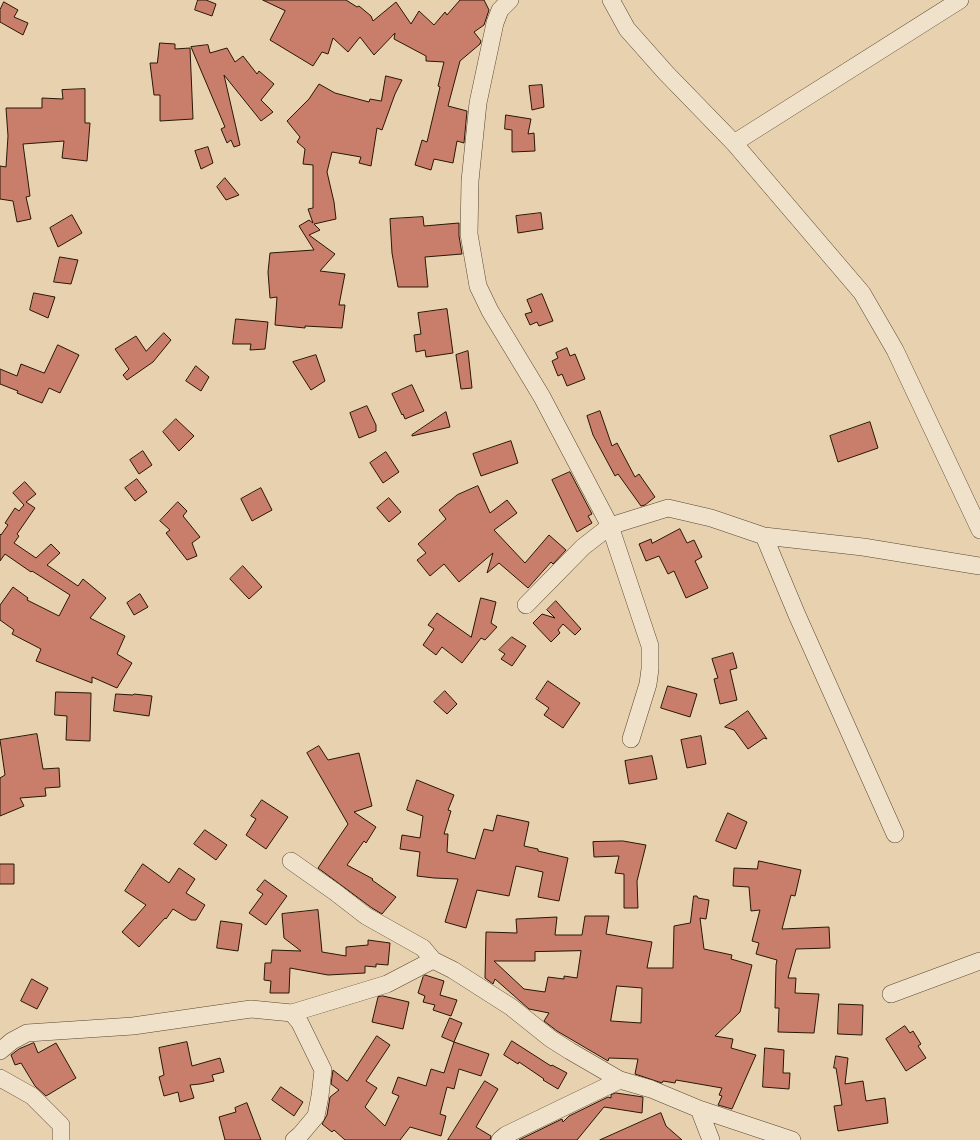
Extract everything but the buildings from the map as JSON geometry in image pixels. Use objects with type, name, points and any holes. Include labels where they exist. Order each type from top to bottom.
[{"type":"street","points":[[510,0],[500,10],[495,23],[478,104],[470,181],[470,234],[478,286],[490,311],[542,397],[610,526],[650,646],[650,669],[648,684],[631,739]]},
{"type":"street","points":[[611,0],[628,28],[666,73],[734,143],[862,293],[895,350],[980,530]]},
{"type":"street","points":[[734,143],[960,0]]},
{"type":"street","points":[[526,605],[583,546],[610,526],[668,508],[710,518],[764,536],[863,547],[980,566]]},
{"type":"street","points":[[764,536],[797,615],[895,834]]},
{"type":"street","points":[[291,861],[366,916],[423,948],[433,960],[452,970],[511,1007],[551,1039],[620,1080],[651,1089],[699,1109],[792,1140]]},
{"type":"street","points":[[0,1051],[8,1044],[27,1033],[133,1026],[251,1009],[292,1013],[387,984],[433,960]]},
{"type":"street","points":[[891,994],[980,961]]},
{"type":"street","points":[[292,1013],[300,1023],[322,1070],[320,1096],[316,1116],[294,1140]]},
{"type":"street","points":[[0,1078],[32,1096],[54,1117],[61,1125],[61,1140]]},
{"type":"street","points":[[500,1140],[506,1135],[620,1080]]},
{"type":"street","points":[[699,1109],[711,1140]]}]
